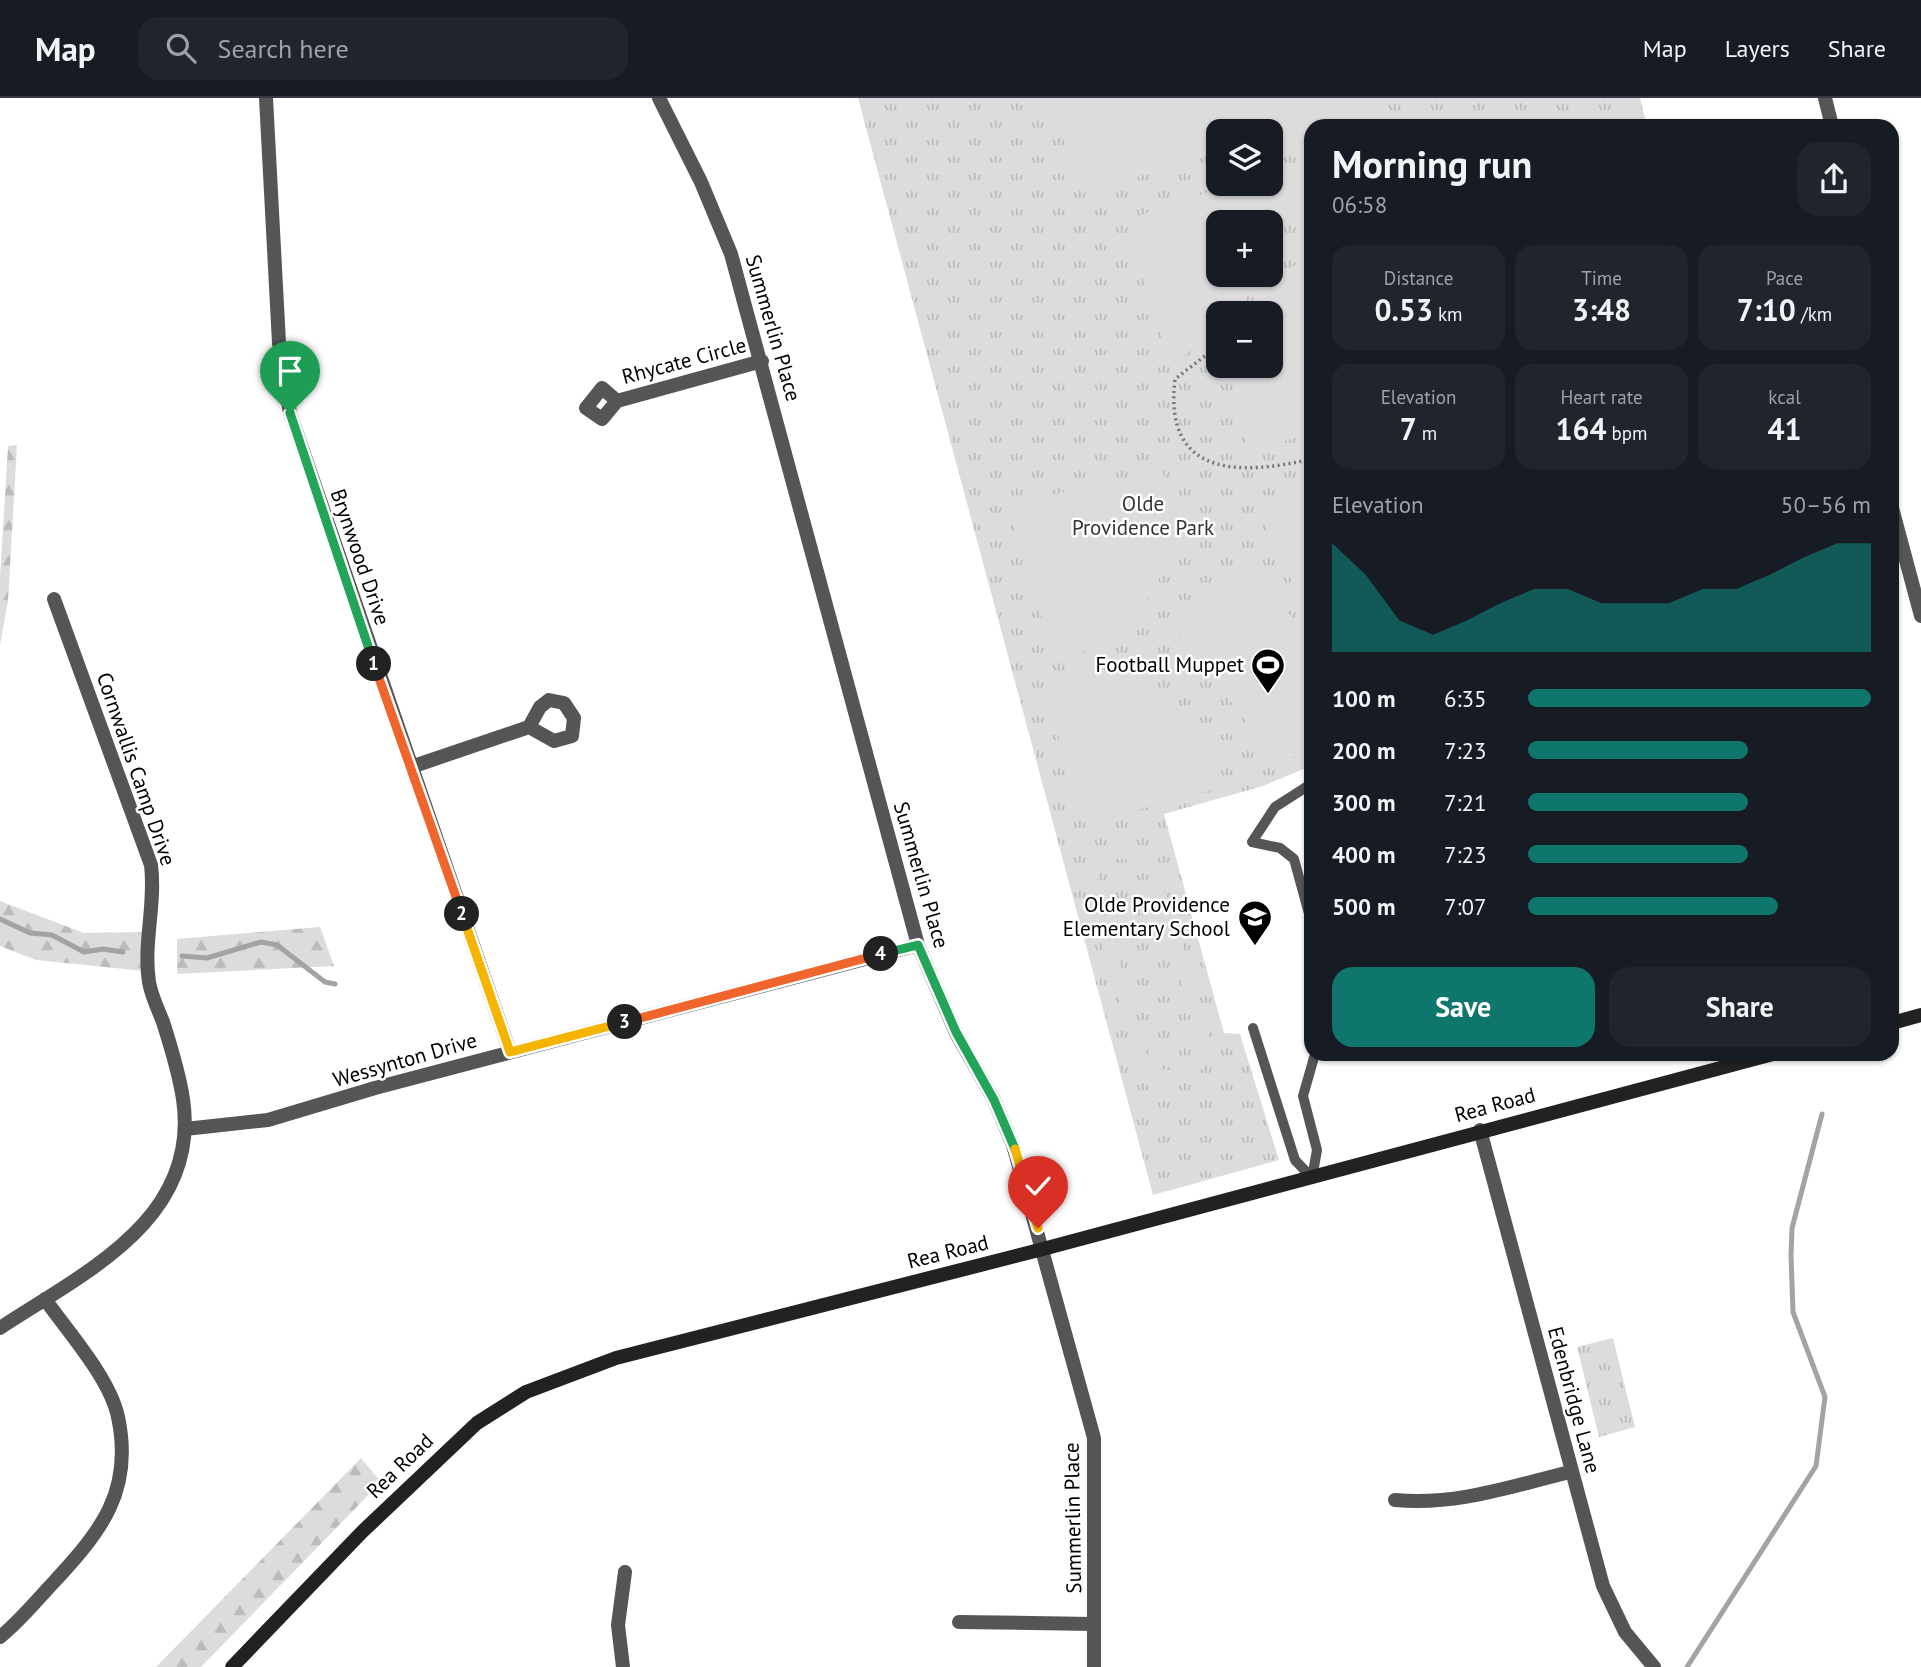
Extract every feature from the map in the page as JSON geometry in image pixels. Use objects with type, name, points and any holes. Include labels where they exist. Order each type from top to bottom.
[{"type":"main road","points":[[1899,1021],[1921,1015]]},
{"type":"main road","name":"Rea Road","points":[[232,1667],[422,1473],[477,1423],[526,1392],[616,1358],[1312,1178],[1736,1061]]},
{"type":"street","name":"Brynwood Drive","points":[[266,98],[279,343],[290,413],[510,1052]]},
{"type":"street","name":"Summerlin Place","points":[[659,98],[701,182],[731,254],[918,945],[956,1032],[994,1100],[1013,1144],[1043,1249],[1094,1438],[1094,1667]]},
{"type":"street","points":[[1825,98],[1830,119]]},
{"type":"street","name":"Rhycate Circle","points":[[617,401],[762,361]]},
{"type":"street","points":[[1899,534],[1921,616]]},
{"type":"street","name":"Cornwallis Camp Drive","points":[[0,1328],[114,1253],[138,1232],[156,1211],[174,1179],[183,1149],[185,1129],[178,1075],[149,983],[149,941],[154,903],[151,865],[54,599]]},
{"type":"street","points":[[411,767],[529,727]]},
{"type":"street","name":"Wessynton Drive","points":[[185,1129],[268,1120],[510,1052],[918,945]]},
{"type":"street","name":"Edenbridge Lane","points":[[1480,1130],[1570,1472],[1613,1610],[1625,1632],[1654,1667]]},
{"type":"street","points":[[0,1637],[93,1539],[108,1515],[121,1470],[118,1416],[105,1385],[45,1298]]},
{"type":"street","points":[[1395,1500],[1429,1504],[1456,1501],[1570,1472]]},
{"type":"street","points":[[623,1667],[618,1625],[625,1573]]},
{"type":"street","points":[[960,1622],[1094,1624]]},
{"type":"lane","points":[[1304,788],[1275,807],[1252,842],[1280,848],[1294,859],[1304,895]]},
{"type":"lane","points":[[1253,1028],[1295,1160],[1312,1178]]},
{"type":"lane","points":[[1312,1178],[1317,1150],[1303,1096],[1313,1061]]},
{"type":"path","points":[[1206,355],[1175,379],[1173,397],[1176,420],[1185,443],[1212,465],[1245,468],[1304,460]]},
{"type":"green space","name":"Olde Providence Park","points":[[858,98],[1640,98],[1645,119],[1304,119],[1304,769],[1263,786],[1164,814],[1224,1033],[1240,1034],[1279,1160],[1153,1195]]},
{"type":"green space","points":[[1050,98],[1374,98],[1376,106],[1333,119],[1304,119],[1304,128],[1283,134],[1283,119],[1206,119],[1206,157],[1082,193]]},
{"type":"green space","points":[[1304,160],[1304,228],[1291,222],[1273,196],[1283,196],[1283,166]]},
{"type":"green space","points":[[1206,193],[1206,196],[1272,196],[1271,210],[1206,210],[1206,287],[1253,287],[1245,301],[1206,301],[1206,340],[1172,364],[1127,233],[1135,217]]},
{"type":"green space","points":[[1304,259],[1304,436],[1249,450],[1237,418],[1236,378],[1283,378],[1283,301],[1260,301],[1271,287],[1283,287],[1283,276]]},
{"type":"green space","points":[[17,445],[8,601],[0,645],[0,578],[8,446]]},
{"type":"green space","points":[[1162,470],[1172,501],[1173,529],[1168,556],[1158,580],[1127,623],[1082,653],[1056,662],[1011,519],[1019,502]]},
{"type":"green space","points":[[1304,500],[1304,595],[1280,561],[1262,513]]},
{"type":"green space","name":"Football Muppet","points":[[1253,566],[1304,635],[1304,750],[1279,767],[1170,620]]},
{"type":"green space","points":[[1097,674],[1144,688],[1179,710],[1206,742],[1227,786],[1089,823],[1081,817],[1043,681]]},
{"type":"green space","points":[[1119,846],[1128,846],[1148,856],[1157,868],[1210,1038],[1205,1065],[1186,1080],[1161,1080],[1149,1074],[1139,1063],[1086,889],[1088,871],[1097,857]],"holes":[[[1119,858],[1139,862],[1148,871],[1197,1036],[1196,1058],[1179,1071],[1160,1069],[1147,1055],[1097,894],[1098,876],[1104,867]]]},
{"type":"green space","points":[[0,901],[84,933],[146,932],[144,971],[36,960],[0,946]]},
{"type":"green space","points":[[320,927],[334,966],[177,974],[177,939]]},
{"type":"green space","points":[[1613,1338],[1635,1427],[1599,1437],[1577,1347]]},
{"type":"green space","points":[[361,1458],[381,1482],[201,1667],[156,1667]]},
{"type":"waterway","points":[[0,919],[30,933],[52,935],[84,952],[103,949],[123,952]]},
{"type":"waterway","points":[[182,956],[207,958],[261,942],[277,945],[325,982],[335,984]]},
{"type":"waterway","points":[[1687,1667],[1816,1466],[1825,1397],[1793,1312],[1791,1255],[1792,1228],[1822,1114]]},
{"type":"place","name":"Football Muppet","points":[[1268,695]]},
{"type":"place","name":"Olde Providence Elementary School","points":[[1255,947]]},
{"type":"route","points":[[290,413],[510,1052],[918,945],[956,1032],[994,1100],[1013,1144],[1038,1228]]}]
